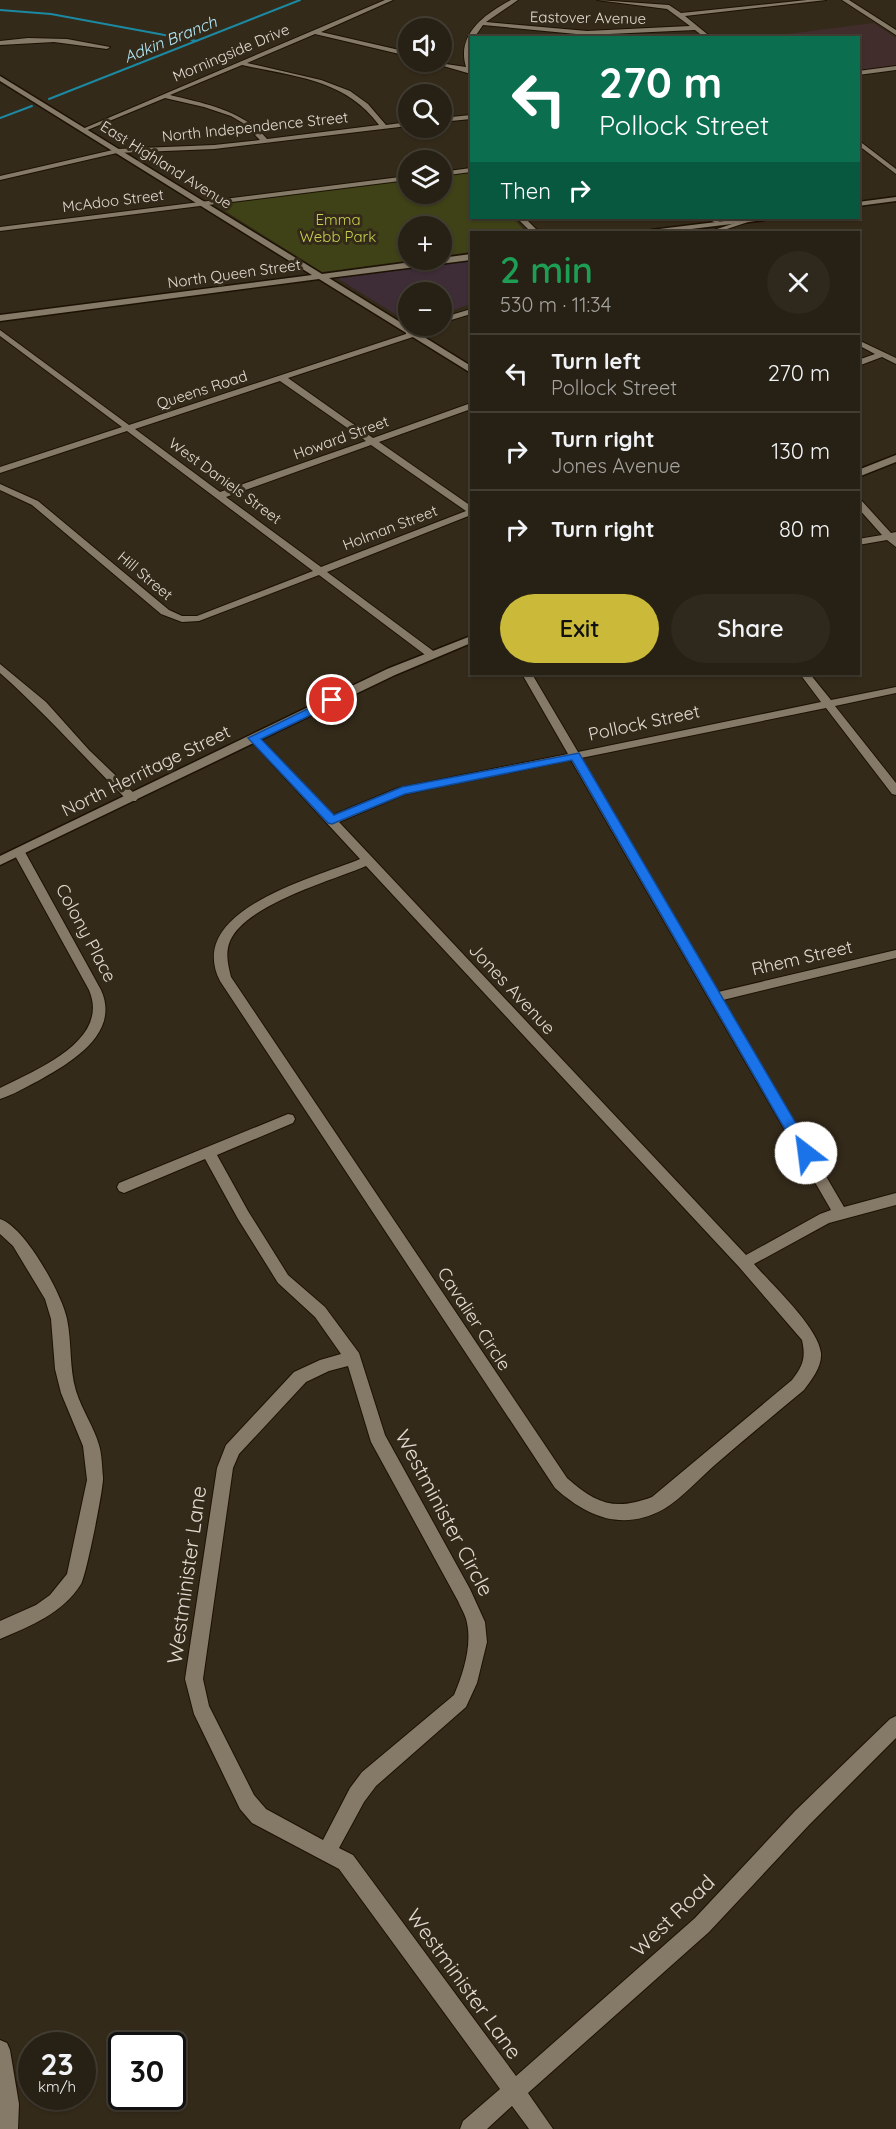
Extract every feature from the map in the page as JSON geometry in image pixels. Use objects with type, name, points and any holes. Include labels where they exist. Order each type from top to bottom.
[{"type":"street","name":"Morningside Drive","points":[[83,130],[390,0]]},
{"type":"street","points":[[474,36],[480,23],[493,12],[515,0]]},
{"type":"street","points":[[600,0],[662,6],[681,15],[706,36]]},
{"type":"street","points":[[681,15],[823,0]]},
{"type":"street","points":[[845,0],[896,33]]},
{"type":"street","name":"Eastover Avenue","points":[[480,23],[588,35],[696,28]]},
{"type":"street","points":[[315,32],[398,52]]},
{"type":"street","points":[[0,43],[25,38],[51,38],[107,47]]},
{"type":"street","points":[[452,66],[470,71],[466,51],[470,43]]},
{"type":"street","points":[[241,63],[329,85],[350,93],[361,100],[384,127]]},
{"type":"street","points":[[860,73],[896,68]]},
{"type":"street","name":"East Highland Avenue","points":[[0,78],[398,325]]},
{"type":"street","points":[[0,91],[16,88]]},
{"type":"street","points":[[165,96],[235,115],[252,125],[265,141]]},
{"type":"street","points":[[452,119],[470,117]]},
{"type":"street","name":"North Independence Street","points":[[0,178],[10,172],[117,151],[188,149],[398,125]]},
{"type":"street","points":[[860,144],[896,172]]},
{"type":"street","points":[[452,173],[470,170]]},
{"type":"street","name":"McAdoo Street","points":[[0,229],[398,179]]},
{"type":"street","points":[[860,204],[896,199]]},
{"type":"street","points":[[522,219],[534,231]]},
{"type":"street","points":[[659,231],[753,219]]},
{"type":"street","points":[[715,231],[753,219]]},
{"type":"street","name":"North Queen Street","points":[[0,318],[470,257]]},
{"type":"street","points":[[452,317],[470,311]]},
{"type":"street","name":"West Daniels Street","points":[[0,332],[432,655]]},
{"type":"street","name":"Queens Road","points":[[0,470],[282,378],[402,336]]},
{"type":"street","name":"East Highland Avenue","points":[[416,336],[470,369]]},
{"type":"street","points":[[860,343],[896,361]]},
{"type":"street","points":[[860,362],[882,354]]},
{"type":"street","points":[[282,378],[470,510]]},
{"type":"street","name":"Howard Street","points":[[219,496],[470,406]]},
{"type":"street","points":[[860,473],[896,458]]},
{"type":"street","name":"Hill Street","points":[[0,487],[35,503],[165,612],[180,620],[189,621],[205,616],[320,571]]},
{"type":"street","points":[[860,504],[894,539]]},
{"type":"street","name":"Holman Street","points":[[320,571],[470,511]]},
{"type":"street","points":[[860,542],[894,539]]},
{"type":"street","name":"North Herritage Street","points":[[0,861],[391,672],[470,639]]},
{"type":"street","points":[[0,667],[42,704],[85,752],[132,798]]},
{"type":"street","points":[[527,675],[841,1214]]},
{"type":"street","points":[[806,675],[896,792]]},
{"type":"street","name":"Pollock Street","points":[[332,820],[402,791],[896,690]]},
{"type":"street","name":"Jones Avenue","points":[[254,738],[744,1263]]},
{"type":"street","name":"Colony Place","points":[[0,1094],[81,1047],[94,1028],[100,1008],[98,996],[19,852]]},
{"type":"street","name":"Cavalier Circle","points":[[367,861],[271,900],[246,914],[226,935],[220,957],[225,978],[543,1458],[561,1483],[594,1509],[608,1513],[638,1511],[658,1503],[798,1385],[810,1369],[813,1354],[809,1337],[744,1263]]},
{"type":"street","name":"Rhem Street","points":[[716,997],[896,954]]},
{"type":"street","points":[[124,1186],[288,1119]]},
{"type":"street","points":[[208,1152],[243,1215],[283,1279],[320,1312],[353,1358]]},
{"type":"street","points":[[744,1263],[825,1218],[896,1199]]},
{"type":"street","points":[[0,1225],[18,1242],[52,1297],[59,1319],[63,1370],[69,1393],[91,1446],[95,1480],[75,1578],[49,1606],[0,1630]]},
{"type":"street","name":"Westminister Lane","points":[[353,1358],[326,1365],[300,1377],[232,1450],[225,1468],[194,1679],[200,1708],[247,1802],[259,1816],[346,1862],[542,2129]]},
{"type":"street","name":"Westminister Circle","points":[[327,1852],[357,1796],[369,1779],[460,1701],[468,1683],[478,1642],[476,1622],[464,1595],[377,1437],[353,1358]]},
{"type":"street","name":"West Road","points":[[471,2129],[702,1925],[802,1818],[896,1725]]},
{"type":"street","points":[[0,2050],[8,2104],[7,2129]]},
{"type":"shaded area","points":[[874,23],[896,38],[896,70],[860,74],[860,36],[773,36]]},
{"type":"shaded area","points":[[470,260],[470,304],[452,310],[452,282],[398,282],[398,316],[337,278],[398,270],[452,270],[452,263]]},
{"type":"green space","name":"Emma Webb Park","points":[[470,171],[470,219],[514,219],[525,231],[470,231],[470,252],[452,255],[452,216],[398,216],[398,262],[322,272],[214,204],[398,180],[398,204],[452,204],[452,174]]},
{"type":"waterway","name":"Adkin Branch","points":[[196,41],[300,0]]},
{"type":"waterway","points":[[0,10],[51,14],[196,41]]},
{"type":"waterway","name":"Adkin Branch","points":[[49,99],[196,41]]},
{"type":"waterway","name":"Adkin Branch","points":[[0,118],[32,106]]},
{"type":"route","points":[[332,700],[254,738],[332,820],[402,791],[575,755],[806,1153]]}]
